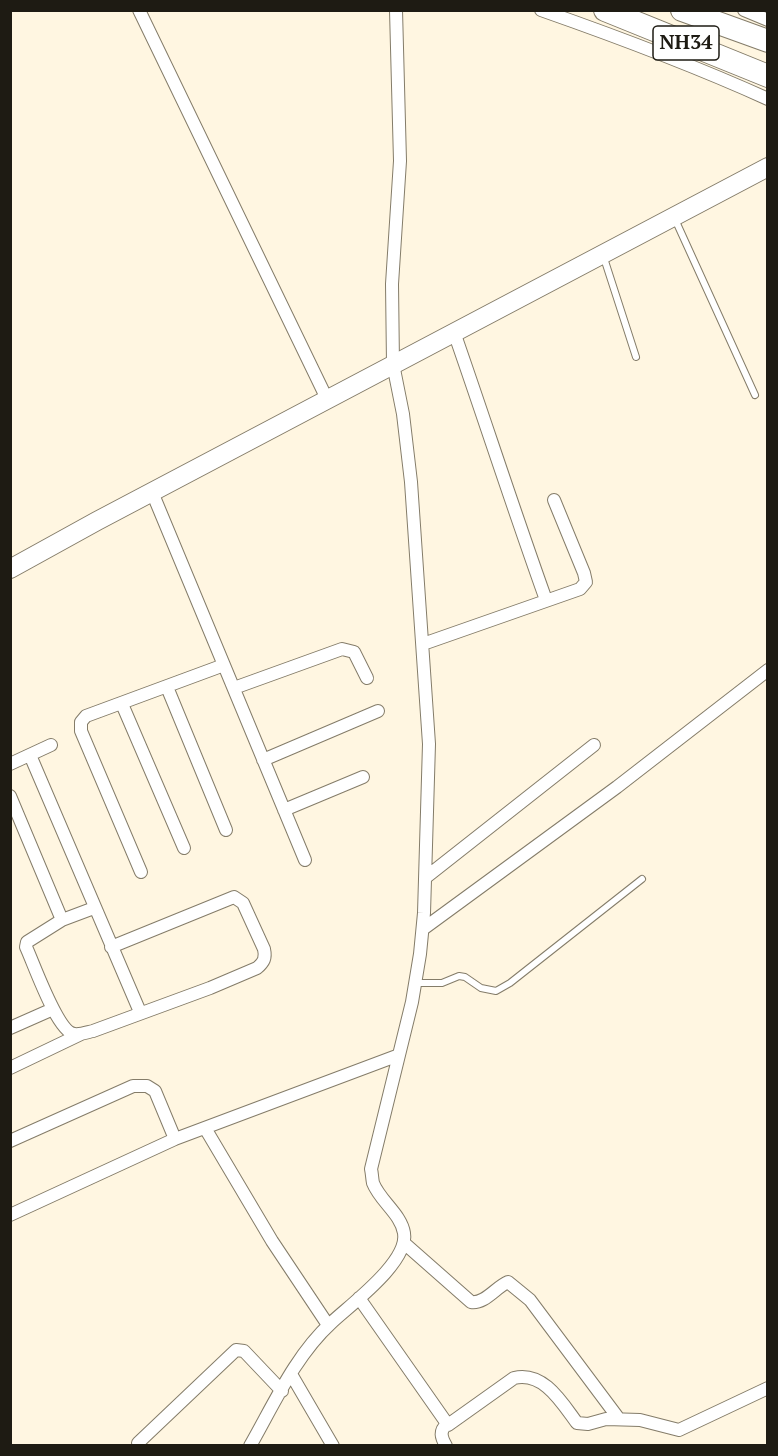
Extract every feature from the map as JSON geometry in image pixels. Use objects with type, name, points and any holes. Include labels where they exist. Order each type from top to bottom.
[{"type":"highway","name":"NH34","points":[[604,10],[768,76]]},
{"type":"highway","name":"NH34","points":[[682,10],[768,42]]},
{"type":"street","points":[[139,10],[327,399]]},
{"type":"street","points":[[250,1446],[291,1374],[312,1344],[328,1325],[392,1266],[404,1244],[401,1224],[374,1183],[371,1169],[415,983],[423,930],[429,744],[411,482],[403,414],[393,364],[392,284],[400,161],[396,10]]},
{"type":"street","points":[[541,10],[646,47],[768,99]]},
{"type":"street","points":[[744,10],[768,20]]},
{"type":"street","points":[[10,569],[768,167]]},
{"type":"street","points":[[454,332],[546,600]]},
{"type":"street","points":[[152,492],[305,860]]},
{"type":"street","points":[[423,645],[580,589],[586,582],[554,500]]},
{"type":"street","points":[[234,688],[342,649],[354,652],[367,678]]},
{"type":"street","points":[[141,872],[81,731],[81,722],[86,716],[224,665]]},
{"type":"street","points":[[423,930],[617,787],[768,670]]},
{"type":"street","points":[[167,687],[226,830]]},
{"type":"street","points":[[122,704],[184,848]]},
{"type":"street","points":[[263,760],[378,711]]},
{"type":"street","points":[[10,764],[51,745]]},
{"type":"street","points":[[425,878],[594,745]]},
{"type":"street","points":[[30,755],[140,1012]]},
{"type":"street","points":[[284,810],[363,777]]},
{"type":"street","points":[[10,796],[62,920]]},
{"type":"street","points":[[10,1068],[81,1034],[210,988],[257,968],[263,963],[265,956],[243,903],[234,897],[111,947]]},
{"type":"street","points":[[81,1034],[73,1034],[58,1020],[26,947],[27,942],[34,936],[62,920],[94,908]]},
{"type":"street","points":[[10,1028],[53,1009]]},
{"type":"street","points":[[10,1215],[175,1139],[399,1055]]},
{"type":"street","points":[[10,1141],[133,1086],[147,1086],[155,1091],[175,1139]]},
{"type":"street","points":[[205,1128],[272,1241],[328,1325]]},
{"type":"street","points":[[404,1244],[471,1302],[483,1299],[508,1282],[514,1285],[530,1300],[619,1419]]},
{"type":"street","points":[[359,1298],[447,1424]]},
{"type":"street","points":[[138,1443],[236,1350],[244,1351],[282,1391]]},
{"type":"street","points":[[291,1374],[333,1446]]},
{"type":"street","points":[[447,1446],[441,1433],[442,1428],[451,1424],[514,1378],[523,1376],[544,1384],[581,1425],[606,1419],[640,1420],[679,1430],[768,1388]]},
{"type":"lane","points":[[674,217],[755,395]]},
{"type":"lane","points":[[603,255],[636,357]]},
{"type":"lane","points":[[415,983],[442,983],[459,976],[465,977],[481,988],[496,991],[510,983],[642,879]]}]
